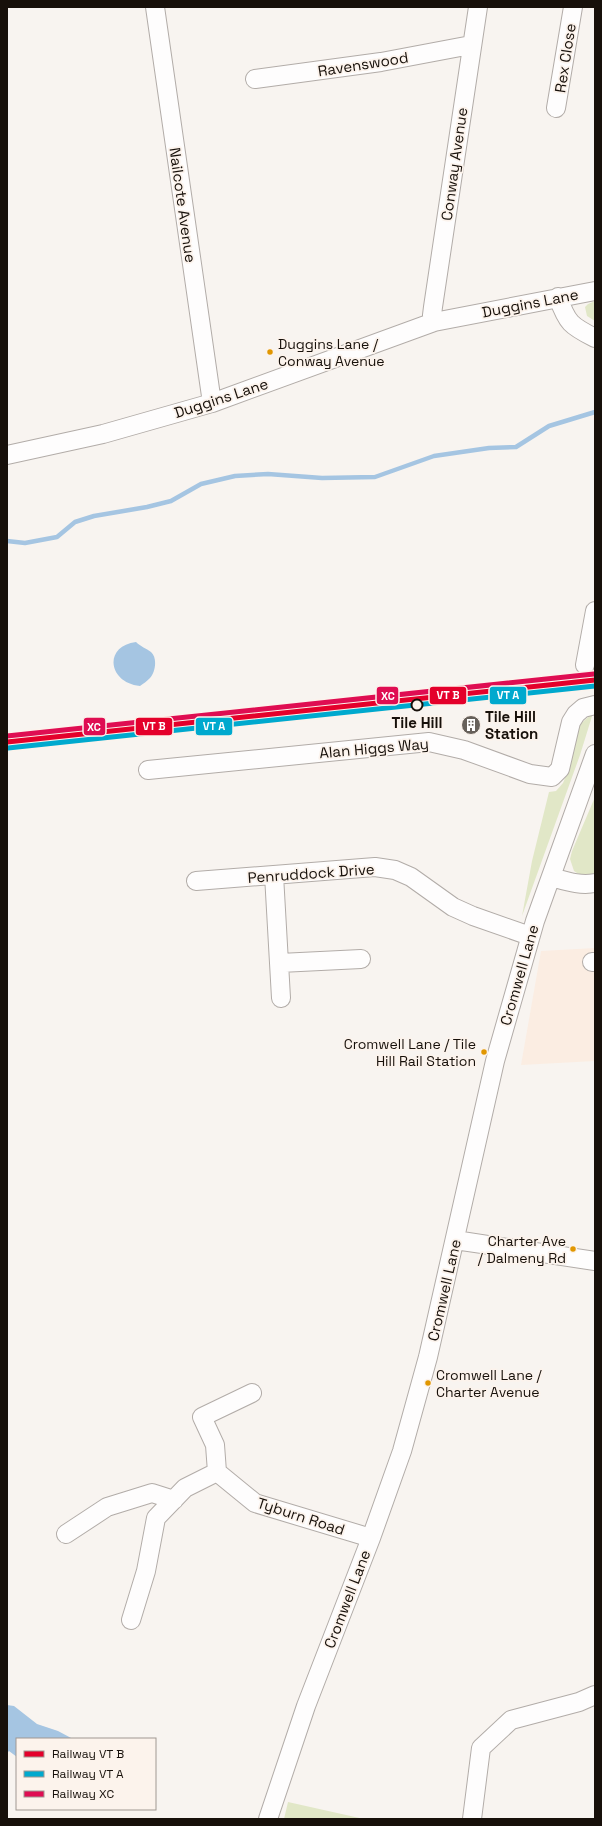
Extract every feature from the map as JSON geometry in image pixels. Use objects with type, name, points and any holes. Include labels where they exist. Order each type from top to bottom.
[{"type":"street","name":"Nailcote Avenue","points":[[155,7],[212,403]]},
{"type":"street","name":"Conway Avenue","points":[[434,322],[432,315],[471,45],[478,7]]},
{"type":"street","name":"Rex Close","points":[[556,108],[573,7]]},
{"type":"street","name":"Ravenswood","points":[[255,79],[381,62],[471,45]]},
{"type":"street","name":"Duggins Lane","points":[[7,455],[103,434],[212,403],[434,322],[595,291]]},
{"type":"street","points":[[558,297],[564,316],[576,329],[595,338]]},
{"type":"street","points":[[585,665],[594,616]]},
{"type":"street","name":"Alan Higgs Way","points":[[148,770],[429,742],[464,750],[530,774],[552,777],[560,769],[571,722],[576,714],[583,708],[595,705]]},
{"type":"street","name":"Cromwell Lane","points":[[268,1819],[306,1706],[371,1538],[402,1451],[428,1358],[495,1061],[530,936],[595,754]]},
{"type":"street","name":"Penruddock Drive","points":[[196,881],[375,867],[395,870],[411,877],[453,907],[473,916],[530,936]]},
{"type":"street","points":[[274,875],[281,998]]},
{"type":"street","points":[[551,877],[578,884],[595,883]]},
{"type":"street","points":[[280,963],[361,959]]},
{"type":"street","points":[[455,1240],[595,1261]]},
{"type":"street","points":[[131,1620],[146,1571],[156,1518],[185,1488],[217,1472],[215,1444],[202,1416],[252,1393]]},
{"type":"street","name":"Tyburn Road","points":[[217,1472],[255,1503],[371,1538]]},
{"type":"street","points":[[66,1534],[107,1507],[152,1493],[174,1500]]},
{"type":"street","points":[[472,1819],[481,1748],[511,1720],[579,1702],[595,1695]]},
{"type":"shaded area","points":[[595,948],[595,1061],[521,1065],[541,951]]},
{"type":"green space","points":[[595,301],[595,321],[587,316],[585,307]]},
{"type":"green space","points":[[593,713],[580,755],[522,916],[532,861],[549,792],[556,791],[563,783],[570,766],[575,736],[579,725]]},
{"type":"green space","points":[[595,797],[595,873],[584,875],[574,871],[570,859]]},
{"type":"green space","points":[[288,1802],[364,1819],[284,1819]]},
{"type":"water","points":[[136,642],[151,652],[155,662],[152,676],[140,686],[129,683],[121,678],[116,672],[114,664],[114,657],[118,650],[125,645]]},
{"type":"water","points":[[7,1705],[14,1706],[37,1724],[58,1731],[71,1738],[16,1738],[16,1756],[9,1751],[7,1753]]},
{"type":"waterway","points":[[7,541],[25,543],[57,537],[75,522],[94,516],[147,507],[171,501],[201,484],[235,476],[268,474],[322,478],[375,477],[434,456],[489,448],[516,447],[549,426],[595,412]]},
{"type":"transit line","points":[[7,742],[595,680]]},
{"type":"transit line","points":[[8,748],[595,686]]},
{"type":"rail line","name":"XC","points":[[7,736],[594,674]]},
{"type":"place","name":"Duggins Lane / Conway Avenue","points":[[270,352]]},
{"type":"place","name":"Tile Hill","points":[[417,705]]},
{"type":"place","name":"Tile Hill Station","points":[[471,725]]},
{"type":"place","name":"Cromwell Lane / Tile Hill Rail Station","points":[[484,1052]]},
{"type":"place","name":"Charter Ave / Dalmeny Rd","points":[[573,1249]]},
{"type":"place","name":"Cromwell Lane / Charter Avenue","points":[[428,1383]]}]
